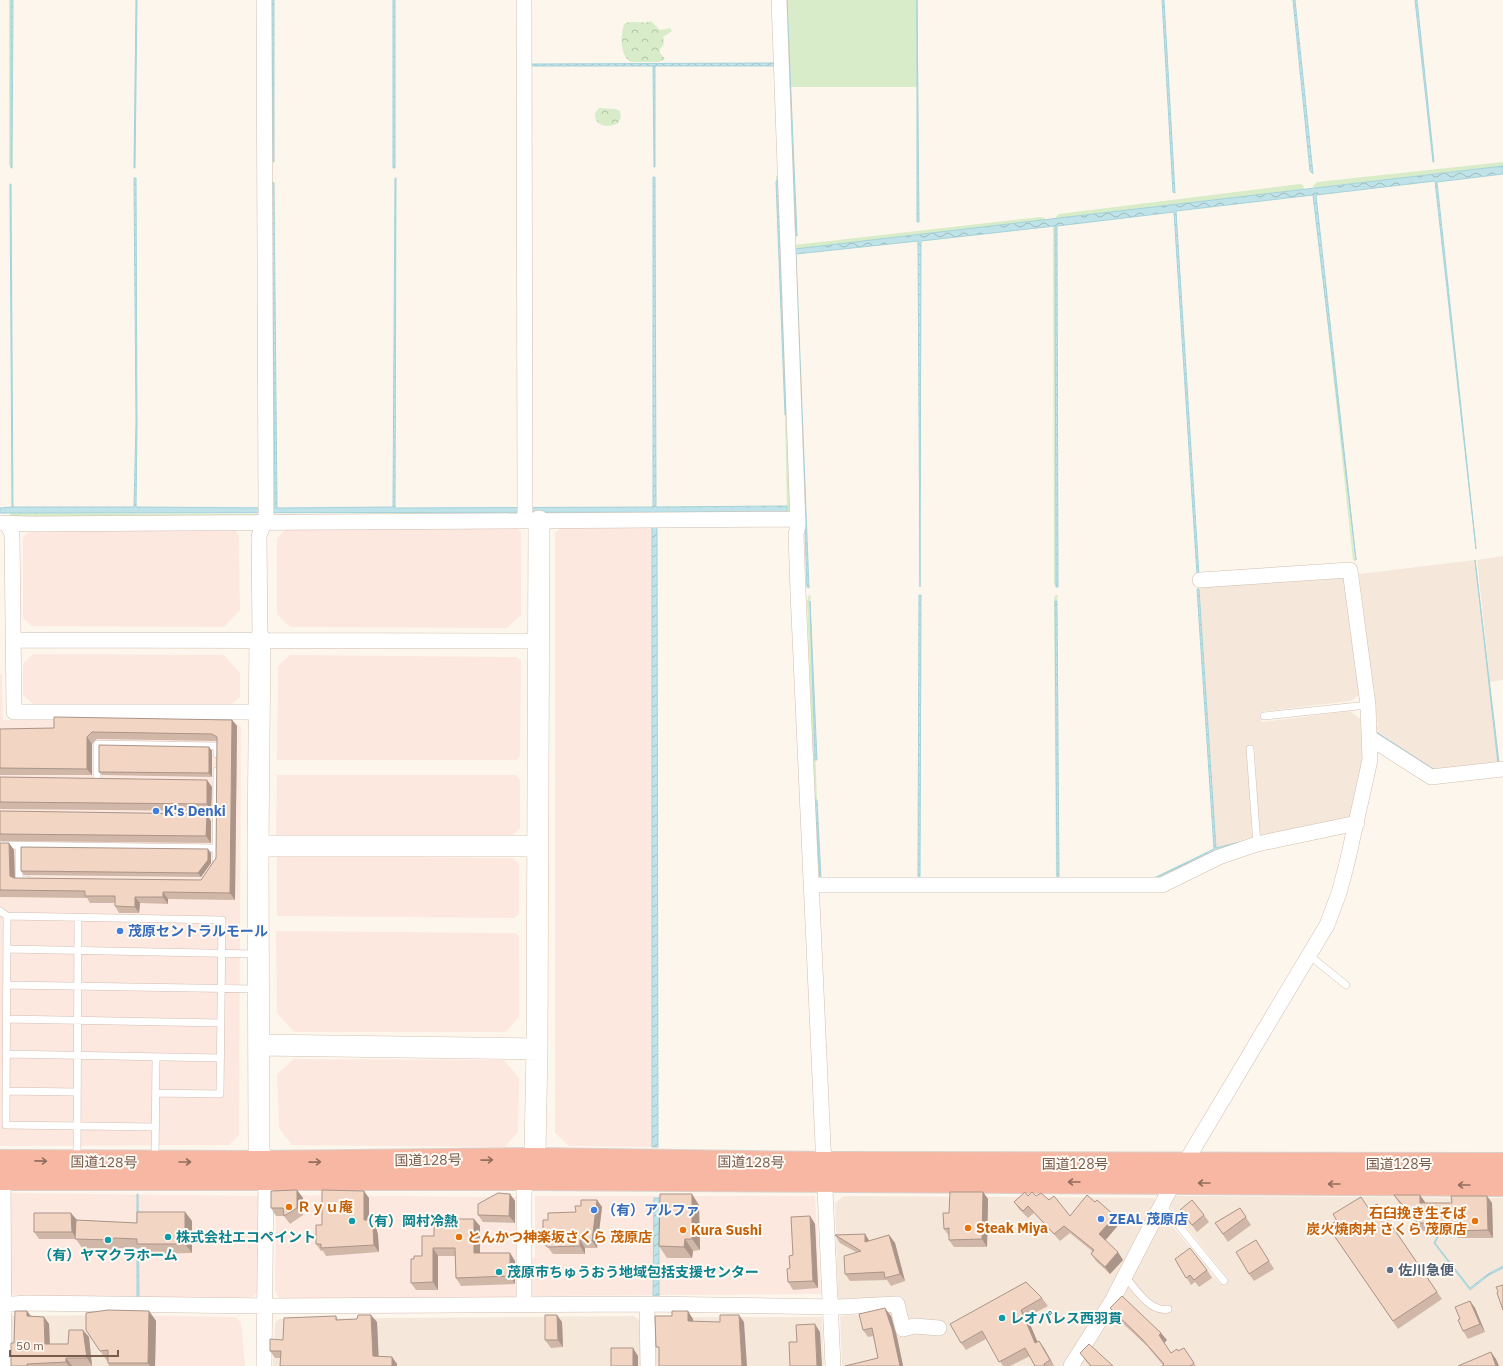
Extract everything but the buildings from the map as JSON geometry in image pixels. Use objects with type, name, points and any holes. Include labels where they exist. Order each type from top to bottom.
[{"type":"highway","name":"国道128号","points":[[1,1170],[77,1161],[155,1162],[264,1171]]},
{"type":"highway","name":"国道128号","points":[[824,1172],[1184,1164],[1503,1164]]},
{"type":"highway","name":"国道128号","points":[[1,1170],[264,1171],[530,1169],[824,1172],[1173,1183],[1503,1185]]},
{"type":"street","points":[[264,0],[266,517],[259,536],[260,639],[258,846],[259,1149],[264,1171],[266,1306],[264,1366]]},
{"type":"street","points":[[524,0],[532,521],[537,642],[537,1048],[535,1150],[524,1192],[524,1305]]},
{"type":"street","points":[[779,0],[798,519],[796,534],[810,879],[812,885],[833,1366]]},
{"type":"street","points":[[4,523],[263,523],[798,519]]},
{"type":"street","points":[[4,523],[12,534],[14,712],[259,712]]},
{"type":"street","points":[[1071,1366],[1112,1301],[1184,1164],[1327,926],[1339,893],[1357,823],[1370,760],[1368,705],[1350,570],[1200,580]]},
{"type":"street","points":[[13,640],[260,639],[537,642]]},
{"type":"street","points":[[1370,738],[1431,777],[1503,769]]},
{"type":"street","points":[[812,885],[1162,884],[1219,857],[1257,844],[1357,823]]},
{"type":"street","points":[[258,846],[537,846]]},
{"type":"street","points":[[258,1045],[537,1048]]},
{"type":"street","points":[[1,1170],[4,1366]]},
{"type":"street","points":[[2,1305],[26,1303],[266,1306],[897,1304],[903,1329],[914,1326],[940,1328]]},
{"type":"street","points":[[647,1304],[648,1366]]},
{"type":"lane","points":[[1264,716],[1368,705]]},
{"type":"lane","points":[[105,780],[93,780],[97,744],[217,746],[217,782],[212,816],[216,848],[216,865],[208,876]]},
{"type":"lane","points":[[1250,749],[1257,844]]},
{"type":"lane","points":[[209,782],[217,782]]},
{"type":"lane","points":[[0,845],[216,848]]},
{"type":"lane","points":[[20,846],[19,880],[34,880]]},
{"type":"lane","points":[[0,911],[8,916],[222,920],[220,1094],[156,1093]]},
{"type":"lane","points":[[8,916],[6,1125],[156,1127]]},
{"type":"lane","points":[[77,1161],[78,918]]},
{"type":"lane","points":[[7,949],[259,954]]},
{"type":"lane","points":[[1310,956],[1346,985]]},
{"type":"lane","points":[[7,985],[221,988],[259,990]]},
{"type":"lane","points":[[7,1019],[221,1023]]},
{"type":"lane","points":[[6,1054],[221,1058]]},
{"type":"lane","points":[[155,1162],[156,1057]]},
{"type":"lane","points":[[6,1091],[77,1092]]},
{"type":"lane","points":[[1162,1205],[1224,1281]]},
{"type":"lane","points":[[1125,1276],[1151,1304],[1161,1309],[1168,1309]]},
{"type":"shaded area","points":[[652,525],[652,1147],[569,1146],[555,1133],[555,533],[562,527]]},
{"type":"shaded area","points":[[517,528],[521,532],[521,615],[507,628],[290,627],[277,614],[277,538],[286,529]]},
{"type":"shaded area","points":[[235,530],[239,536],[240,610],[224,627],[32,626],[23,618],[23,538],[29,531]]},
{"type":"shaded area","points":[[1503,556],[1503,680],[1490,682],[1477,560]]},
{"type":"shaded area","points":[[1475,560],[1498,764],[1435,770],[1374,729],[1378,726],[1367,643],[1364,641],[1363,628],[1365,625],[1359,574]]},
{"type":"shaded area","points":[[1344,574],[1359,695],[1351,701],[1260,712],[1261,722],[1350,711],[1363,721],[1364,759],[1352,818],[1260,838],[1254,746],[1247,746],[1252,837],[1216,848],[1199,585]]},
{"type":"shaded area","points":[[33,654],[224,655],[240,673],[240,697],[231,705],[35,706],[23,695],[23,664]]},
{"type":"shaded area","points":[[290,655],[517,657],[521,660],[520,756],[517,760],[277,760],[278,666]]},
{"type":"shaded area","name":"茂原セントラルモール","points":[[0,674],[2,674],[3,720],[231,719],[241,727],[239,1135],[229,1145],[0,1146]]},
{"type":"shaded area","points":[[277,775],[516,775],[520,780],[520,828],[512,836],[276,835]]},
{"type":"shaded area","points":[[277,856],[513,858],[519,864],[519,914],[514,918],[277,916]]},
{"type":"shaded area","points":[[276,931],[515,933],[519,936],[519,1017],[506,1032],[294,1032],[277,1013]]},
{"type":"shaded area","points":[[294,1059],[504,1060],[519,1078],[518,1132],[505,1147],[292,1145],[279,1128],[277,1074]]},
{"type":"shaded area","points":[[9,1193],[260,1196],[257,1293],[252,1297],[137,1298],[12,1295],[10,1289]]},
{"type":"shaded area","points":[[276,1195],[517,1197],[517,1298],[279,1298],[275,1291]]},
{"type":"shaded area","points":[[535,1196],[815,1196],[821,1294],[531,1296],[530,1258],[535,1257]]},
{"type":"shaded area","points":[[844,1196],[1154,1198],[1156,1202],[1105,1304],[1065,1366],[842,1366],[840,1316],[892,1312],[897,1336],[918,1334],[909,1320],[902,1297],[838,1300],[835,1203]]},
{"type":"shaded area","points":[[1175,1196],[1503,1198],[1503,1366],[1078,1366],[1128,1284],[1145,1303],[1152,1308],[1159,1311],[1169,1311],[1167,1306],[1161,1307],[1153,1303],[1130,1279],[1164,1216],[1220,1284],[1228,1279],[1170,1206]]},
{"type":"shaded area","points":[[114,1315],[113,1366],[11,1366],[11,1316]]},
{"type":"shaded area","points":[[114,1315],[236,1317],[241,1323],[245,1366],[113,1366]]},
{"type":"shaded area","points":[[634,1316],[640,1321],[640,1366],[273,1366],[275,1323],[279,1319]]},
{"type":"shaded area","points":[[661,1317],[822,1317],[824,1366],[655,1366],[654,1321]]},
{"type":"green space","points":[[9,0],[11,0],[11,168],[9,165]]},
{"type":"green space","points":[[787,0],[917,0],[917,87],[791,87]]},
{"type":"green space","points":[[651,21],[660,30],[670,28],[672,31],[663,37],[664,44],[660,49],[660,53],[665,59],[659,62],[631,62],[627,59],[623,50],[622,34],[624,24],[630,22]]},
{"type":"green space","points":[[599,108],[616,109],[620,111],[621,117],[618,123],[606,126],[599,123],[595,117],[595,113]]},
{"type":"green space","points":[[1503,162],[1503,166],[1313,188],[1317,182]]},
{"type":"green space","points":[[776,176],[779,176],[793,513],[532,515],[530,513],[787,512],[786,415]]},
{"type":"green space","points":[[272,182],[275,508],[274,508]]},
{"type":"green space","points":[[1300,184],[1303,185],[1304,189],[1053,220],[1059,214]]},
{"type":"green space","points":[[1314,195],[1355,559],[1356,562],[1353,560]]},
{"type":"green space","points":[[1040,217],[1045,218],[1044,221],[795,249],[794,245]]},
{"type":"green space","points":[[1053,226],[1055,226],[1056,587],[1054,584]]},
{"type":"green space","points":[[10,513],[258,514],[258,517],[10,518]]},
{"type":"green space","points":[[521,513],[274,516],[273,514]]},
{"type":"green space","points":[[809,595],[811,596],[817,800],[815,800],[820,880],[818,879],[807,601]]},
{"type":"green space","points":[[1058,595],[1057,601],[1055,601],[1057,879],[1151,880],[1056,880],[1054,598]]},
{"type":"green space","points":[[1239,842],[1223,847],[1220,849],[1225,845]]},
{"type":"green space","points":[[1220,849],[1197,863],[1170,875],[1151,880]]},
{"type":"water","points":[[11,0],[13,0],[12,168],[11,168]]},
{"type":"water","points":[[136,0],[137,0],[134,168]]},
{"type":"water","points":[[272,0],[274,0],[274,162],[273,162]]},
{"type":"water","points":[[393,0],[395,0],[395,168],[393,168]]},
{"type":"water","points":[[785,0],[787,0],[797,236],[796,236]]},
{"type":"water","points":[[917,0],[919,222],[917,222]]},
{"type":"water","points":[[1162,0],[1164,0],[1175,193],[1173,192]]},
{"type":"water","points":[[1293,0],[1295,0],[1313,174],[1310,171]]},
{"type":"water","points":[[1415,0],[1417,0],[1434,162],[1433,162]]},
{"type":"water","points":[[775,63],[775,66],[655,66],[655,167],[653,66],[531,66],[531,64]]},
{"type":"water","points":[[1503,166],[1503,174],[1437,182],[1476,549],[1435,181],[1316,195],[1356,560],[1313,195],[1176,211],[1199,575],[1197,575],[1174,212],[1057,226],[1058,587],[1056,587],[1055,226],[921,241],[920,587],[918,241],[796,254],[809,588],[807,587],[795,249]]},
{"type":"water","points":[[653,177],[655,177],[656,507],[787,506],[787,512],[0,513],[0,508],[12,507],[10,184],[13,507],[134,507],[136,423],[134,178],[136,178],[137,428],[136,507],[275,508],[272,182],[274,183],[277,508],[393,507],[396,178],[395,508],[653,507]]},
{"type":"water","points":[[776,181],[778,181],[786,416],[785,415]]},
{"type":"water","points":[[652,525],[657,525],[658,1147],[652,1147]]},
{"type":"water","points":[[1475,560],[1499,763],[1498,763]]},
{"type":"water","points":[[1197,589],[1199,589],[1216,848],[1251,839],[1223,847],[1151,880],[1057,879],[1055,601],[1057,601],[1059,878],[1152,879],[1214,849]]},
{"type":"water","points":[[919,595],[921,595],[920,879],[820,880],[815,800],[817,800],[821,878],[918,879]]},
{"type":"water","points":[[810,601],[817,760],[815,760]]},
{"type":"water","points":[[1375,731],[1435,770],[1469,767],[1435,771],[1375,733]]},
{"type":"water","points":[[1498,763],[1498,764],[1469,767]]},
{"type":"water","points":[[137,1194],[139,1297],[137,1298]]},
{"type":"water","points":[[654,1198],[659,1198],[659,1296],[653,1296]]},
{"type":"water","points":[[1455,1201],[1435,1243],[1470,1288],[1488,1274],[1503,1266],[1503,1268],[1489,1275],[1470,1290],[1434,1243]]},
{"type":"place","name":"K's Denki","points":[[156,811]]},
{"type":"place","name":"茂原セントラルモール","points":[[120,931]]},
{"type":"place","name":"Ｒｙｕ庵","points":[[289,1207]]},
{"type":"place","name":"（有）アルファ","points":[[594,1210]]},
{"type":"place","name":"ZEAL 茂原店","points":[[1101,1219]]},
{"type":"place","name":"（有）岡村冷熱","points":[[352,1221]]},
{"type":"place","name":"石臼挽き生そば 炭火焼肉丼 さくら 茂原店","points":[[1475,1221]]},
{"type":"place","name":"Steak Miya","points":[[968,1228]]},
{"type":"place","name":"Kura Sushi","points":[[683,1230]]},
{"type":"place","name":"株式会社エコペイント","points":[[168,1237]]},
{"type":"place","name":"とんかつ神楽坂さくら 茂原店","points":[[459,1237]]},
{"type":"place","name":"（有）ヤマクラホーム","points":[[108,1240]]},
{"type":"place","name":"佐川急便","points":[[1390,1270]]},
{"type":"place","name":"茂原市ちゅうおう地域包括支援センター","points":[[499,1272]]},
{"type":"place","name":"レオパレス西羽貫","points":[[1002,1318]]}]
